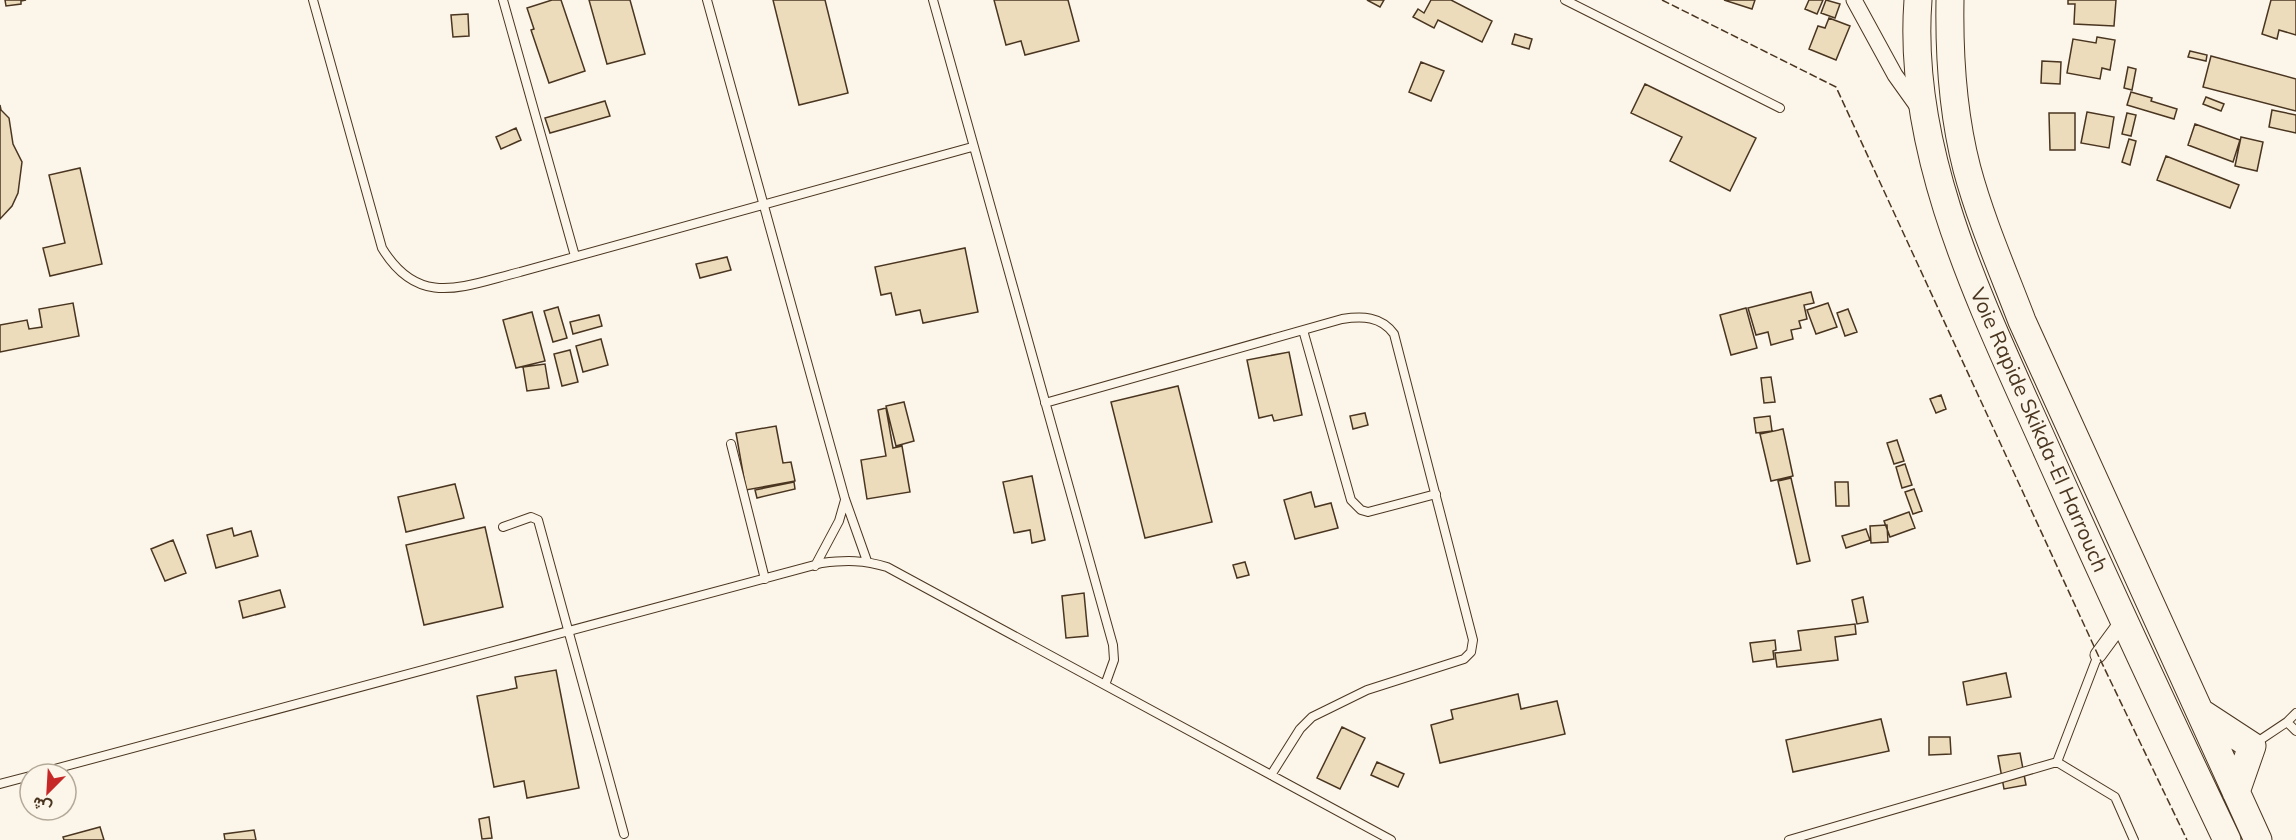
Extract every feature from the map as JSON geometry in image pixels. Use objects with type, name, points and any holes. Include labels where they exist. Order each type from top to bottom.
[{"type":"highway","name":"Voie Rapide Skikda-El Harrouch","points":[[1918,0],[1918,74],[1928,140],[1977,292],[2123,621],[2227,840]]},
{"type":"highway","name":"Voie Rapide Skikda-El Harrouch","points":[[1950,0],[1949,33],[1954,98],[1967,169],[1989,236],[2022,321],[2258,840]]},
{"type":"highway","points":[[2200,712],[2252,746],[2236,792]]},
{"type":"street","points":[[1854,0],[1895,75],[1925,116]]},
{"type":"street","points":[[2098,655],[2123,621]]},
{"type":"lane","points":[[313,0],[382,248],[393,266],[414,281],[430,287],[449,289],[972,147]]},
{"type":"lane","points":[[503,0],[575,256]]},
{"type":"lane","points":[[707,0],[845,499],[867,561]]},
{"type":"lane","points":[[933,0],[972,147],[1113,645],[1114,660],[1105,685]]},
{"type":"lane","points":[[1565,0],[1780,108]]},
{"type":"lane","points":[[1045,403],[1342,319],[1362,316],[1376,319],[1389,326],[1394,334],[1473,640],[1471,652],[1464,659],[1367,690],[1312,717],[1300,729],[1271,775]]},
{"type":"lane","points":[[1303,330],[1351,500],[1356,506],[1368,512],[1436,494]]},
{"type":"lane","points":[[731,444],[765,579]]},
{"type":"lane","points":[[815,566],[840,521],[845,499]]},
{"type":"lane","points":[[502,527],[531,517],[538,520],[624,834]]},
{"type":"lane","points":[[78,763],[815,566],[845,560],[867,561],[887,567],[1391,840]]},
{"type":"lane","points":[[2057,762],[2098,655]]},
{"type":"lane","points":[[2252,746],[2287,722],[2296,713]]},
{"type":"lane","points":[[2287,722],[2296,731]]},
{"type":"lane","points":[[1789,840],[2057,762],[2115,797],[2134,840]]},
{"type":"lane","points":[[0,783],[18,779]]},
{"type":"building","points":[[5,0],[26,0],[21,1],[21,4],[6,6]]},
{"type":"building","points":[[552,0],[561,0],[585,71],[549,83],[531,30],[534,29],[527,8]]},
{"type":"building","points":[[589,0],[630,0],[645,54],[607,64]]},
{"type":"building","points":[[773,0],[825,0],[848,93],[799,105]]},
{"type":"building","points":[[994,0],[1068,0],[1079,41],[1025,55],[1021,41],[1006,45]]},
{"type":"building","points":[[1367,0],[1384,0],[1380,7]]},
{"type":"building","points":[[1431,0],[1451,0],[1492,21],[1482,42],[1438,20],[1434,28],[1413,17],[1418,9],[1424,13]]},
{"type":"building","points":[[1724,0],[1755,0],[1752,9]]},
{"type":"building","points":[[1809,0],[1823,0],[1817,14],[1805,9]]},
{"type":"building","points":[[1826,0],[1840,4],[1835,18],[1821,13]]},
{"type":"building","points":[[2068,0],[2116,0],[2114,26],[2074,24],[2075,4],[2068,4]]},
{"type":"building","points":[[2271,0],[2296,0],[2296,35],[2279,30],[2277,39],[2262,34]]},
{"type":"building","points":[[468,14],[469,36],[453,37],[451,15]]},
{"type":"building","points":[[1829,18],[1850,26],[1836,60],[1809,49],[1818,26],[1825,28]]},
{"type":"building","points":[[1515,34],[1532,39],[1529,49],[1512,44]]},
{"type":"building","points":[[2097,37],[2115,40],[2110,70],[2102,68],[2100,79],[2067,73],[2073,39],[2096,43]]},
{"type":"building","points":[[2190,51],[2207,55],[2206,61],[2188,57]]},
{"type":"building","points":[[2211,56],[2296,79],[2296,111],[2203,87]]},
{"type":"building","points":[[2042,61],[2061,62],[2060,84],[2041,83]]},
{"type":"building","points":[[1421,62],[1444,71],[1431,101],[1409,92]]},
{"type":"building","points":[[2128,67],[2136,69],[2132,90],[2124,88]]},
{"type":"building","points":[[1645,84],[1756,138],[1730,191],[1670,161],[1682,137],[1631,113]]},
{"type":"building","points":[[2131,92],[2177,109],[2174,119],[2127,105]]},
{"type":"building","points":[[2206,97],[2224,104],[2221,111],[2203,104]]},
{"type":"building","points":[[605,101],[610,116],[550,133],[545,118]]},
{"type":"building","points":[[0,105],[1,110],[9,118],[13,144],[22,162],[18,193],[12,206],[0,219]]},
{"type":"building","points":[[2272,110],[2296,115],[2296,133],[2269,127]]},
{"type":"building","points":[[2087,112],[2114,117],[2109,148],[2081,143]]},
{"type":"building","points":[[2049,113],[2075,113],[2075,150],[2050,150]]},
{"type":"building","points":[[2127,113],[2136,115],[2131,136],[2122,134]]},
{"type":"building","points":[[2195,124],[2240,140],[2233,162],[2188,145]]},
{"type":"building","points":[[516,128],[521,140],[501,149],[496,137]]},
{"type":"building","points":[[2241,137],[2263,142],[2257,171],[2235,166]]},
{"type":"building","points":[[2129,139],[2136,141],[2130,165],[2122,162]]},
{"type":"building","points":[[2166,156],[2239,185],[2230,208],[2157,180]]},
{"type":"building","points":[[80,168],[102,264],[50,276],[43,248],[65,243],[49,175]]},
{"type":"building","points":[[965,248],[978,312],[923,323],[920,310],[896,315],[891,293],[881,295],[875,267]]},
{"type":"building","points":[[727,257],[731,270],[700,278],[696,264]]},
{"type":"building","points":[[1811,292],[1814,303],[1804,305],[1807,319],[1799,321],[1801,328],[1791,330],[1793,339],[1771,345],[1768,332],[1756,335],[1748,308]]},
{"type":"building","points":[[73,303],[79,336],[0,352],[0,325],[27,320],[29,329],[42,327],[39,309]]},
{"type":"building","points":[[1828,303],[1837,327],[1816,334],[1807,310]]},
{"type":"building","points":[[558,307],[567,338],[553,342],[544,311]]},
{"type":"building","points":[[1746,308],[1757,348],[1731,355],[1720,315]]},
{"type":"building","points":[[1848,309],[1857,332],[1845,336],[1837,313]]},
{"type":"building","points":[[532,312],[545,361],[516,368],[503,320]]},
{"type":"building","points":[[599,315],[602,326],[573,334],[570,322]]},
{"type":"building","points":[[601,339],[608,365],[583,372],[576,346]]},
{"type":"building","points":[[570,350],[578,382],[562,386],[554,354]]},
{"type":"building","points":[[1289,352],[1302,415],[1274,421],[1272,415],[1259,418],[1247,360]]},
{"type":"building","points":[[545,364],[549,388],[527,391],[523,367]]},
{"type":"building","points":[[1771,377],[1775,402],[1764,403],[1761,378]]},
{"type":"building","points":[[1178,386],[1212,522],[1145,538],[1111,402]]},
{"type":"building","points":[[1941,395],[1946,409],[1936,413],[1930,399]]},
{"type":"building","points":[[904,402],[914,441],[896,446],[886,406]]},
{"type":"building","points":[[886,408],[893,448],[902,446],[910,492],[867,499],[861,460],[886,456],[878,410]]},
{"type":"building","points":[[1365,413],[1368,425],[1353,429],[1350,416]]},
{"type":"building","points":[[1770,416],[1772,431],[1756,433],[1754,418]]},
{"type":"building","points":[[776,426],[783,463],[791,462],[795,481],[746,490],[736,433]]},
{"type":"building","points":[[1783,429],[1793,476],[1771,481],[1760,434]]},
{"type":"building","points":[[1897,440],[1904,461],[1894,464],[1887,443]]},
{"type":"building","points":[[1905,464],[1912,485],[1902,488],[1896,467]]},
{"type":"building","points":[[1032,476],[1045,540],[1032,543],[1030,530],[1014,533],[1003,482]]},
{"type":"building","points":[[1791,478],[1810,561],[1797,564],[1778,481]]},
{"type":"building","points":[[794,482],[795,489],[757,498],[755,490]]},
{"type":"building","points":[[1835,482],[1848,482],[1849,506],[1836,506]]},
{"type":"building","points":[[455,484],[464,518],[406,532],[398,497]]},
{"type":"building","points":[[1914,489],[1922,511],[1913,514],[1905,492]]},
{"type":"building","points":[[1311,492],[1315,507],[1331,503],[1338,528],[1295,539],[1284,500]]},
{"type":"building","points":[[1909,512],[1915,528],[1890,537],[1884,521]]},
{"type":"building","points":[[1887,525],[1888,542],[1871,543],[1870,526]]},
{"type":"building","points":[[485,527],[503,607],[424,625],[406,545]]},
{"type":"building","points":[[232,528],[234,536],[251,531],[258,556],[216,568],[207,535]]},
{"type":"building","points":[[1866,529],[1870,540],[1846,548],[1842,536]]},
{"type":"building","points":[[173,540],[186,573],[165,581],[151,549]]},
{"type":"building","points":[[1245,562],[1249,575],[1237,578],[1233,565]]},
{"type":"building","points":[[280,590],[285,607],[243,618],[239,601]]},
{"type":"building","points":[[1084,593],[1088,636],[1066,638],[1062,596]]},
{"type":"building","points":[[1863,597],[1868,622],[1857,624],[1852,600]]},
{"type":"building","points":[[1855,624],[1856,634],[1835,637],[1838,660],[1777,667],[1775,653],[1801,650],[1798,631]]},
{"type":"building","points":[[1775,640],[1774,659],[1753,662],[1750,643]]},
{"type":"building","points":[[556,670],[579,788],[527,798],[524,781],[494,787],[477,696],[517,688],[515,677]]},
{"type":"building","points":[[2006,673],[2011,697],[1967,705],[1963,682]]},
{"type":"building","points":[[1518,694],[1521,709],[1557,701],[1565,734],[1440,763],[1431,725],[1453,719],[1451,710]]},
{"type":"building","points":[[1881,719],[1889,751],[1793,772],[1786,740]]},
{"type":"building","points":[[1342,727],[1365,738],[1340,789],[1317,778]]},
{"type":"building","points":[[1929,737],[1950,737],[1951,754],[1929,755]]},
{"type":"building","points":[[2020,753],[2026,785],[2004,789],[1998,756]]},
{"type":"building","points":[[1377,762],[1404,774],[1398,787],[1371,775]]},
{"type":"building","points":[[489,817],[492,838],[482,839],[479,819]]},
{"type":"building","points":[[100,827],[104,840],[64,840],[63,837]]},
{"type":"building","points":[[254,830],[256,840],[225,840],[224,834]]},
{"type":"fence","points":[[1662,0],[1836,87],[2098,655],[2187,840]]}]
